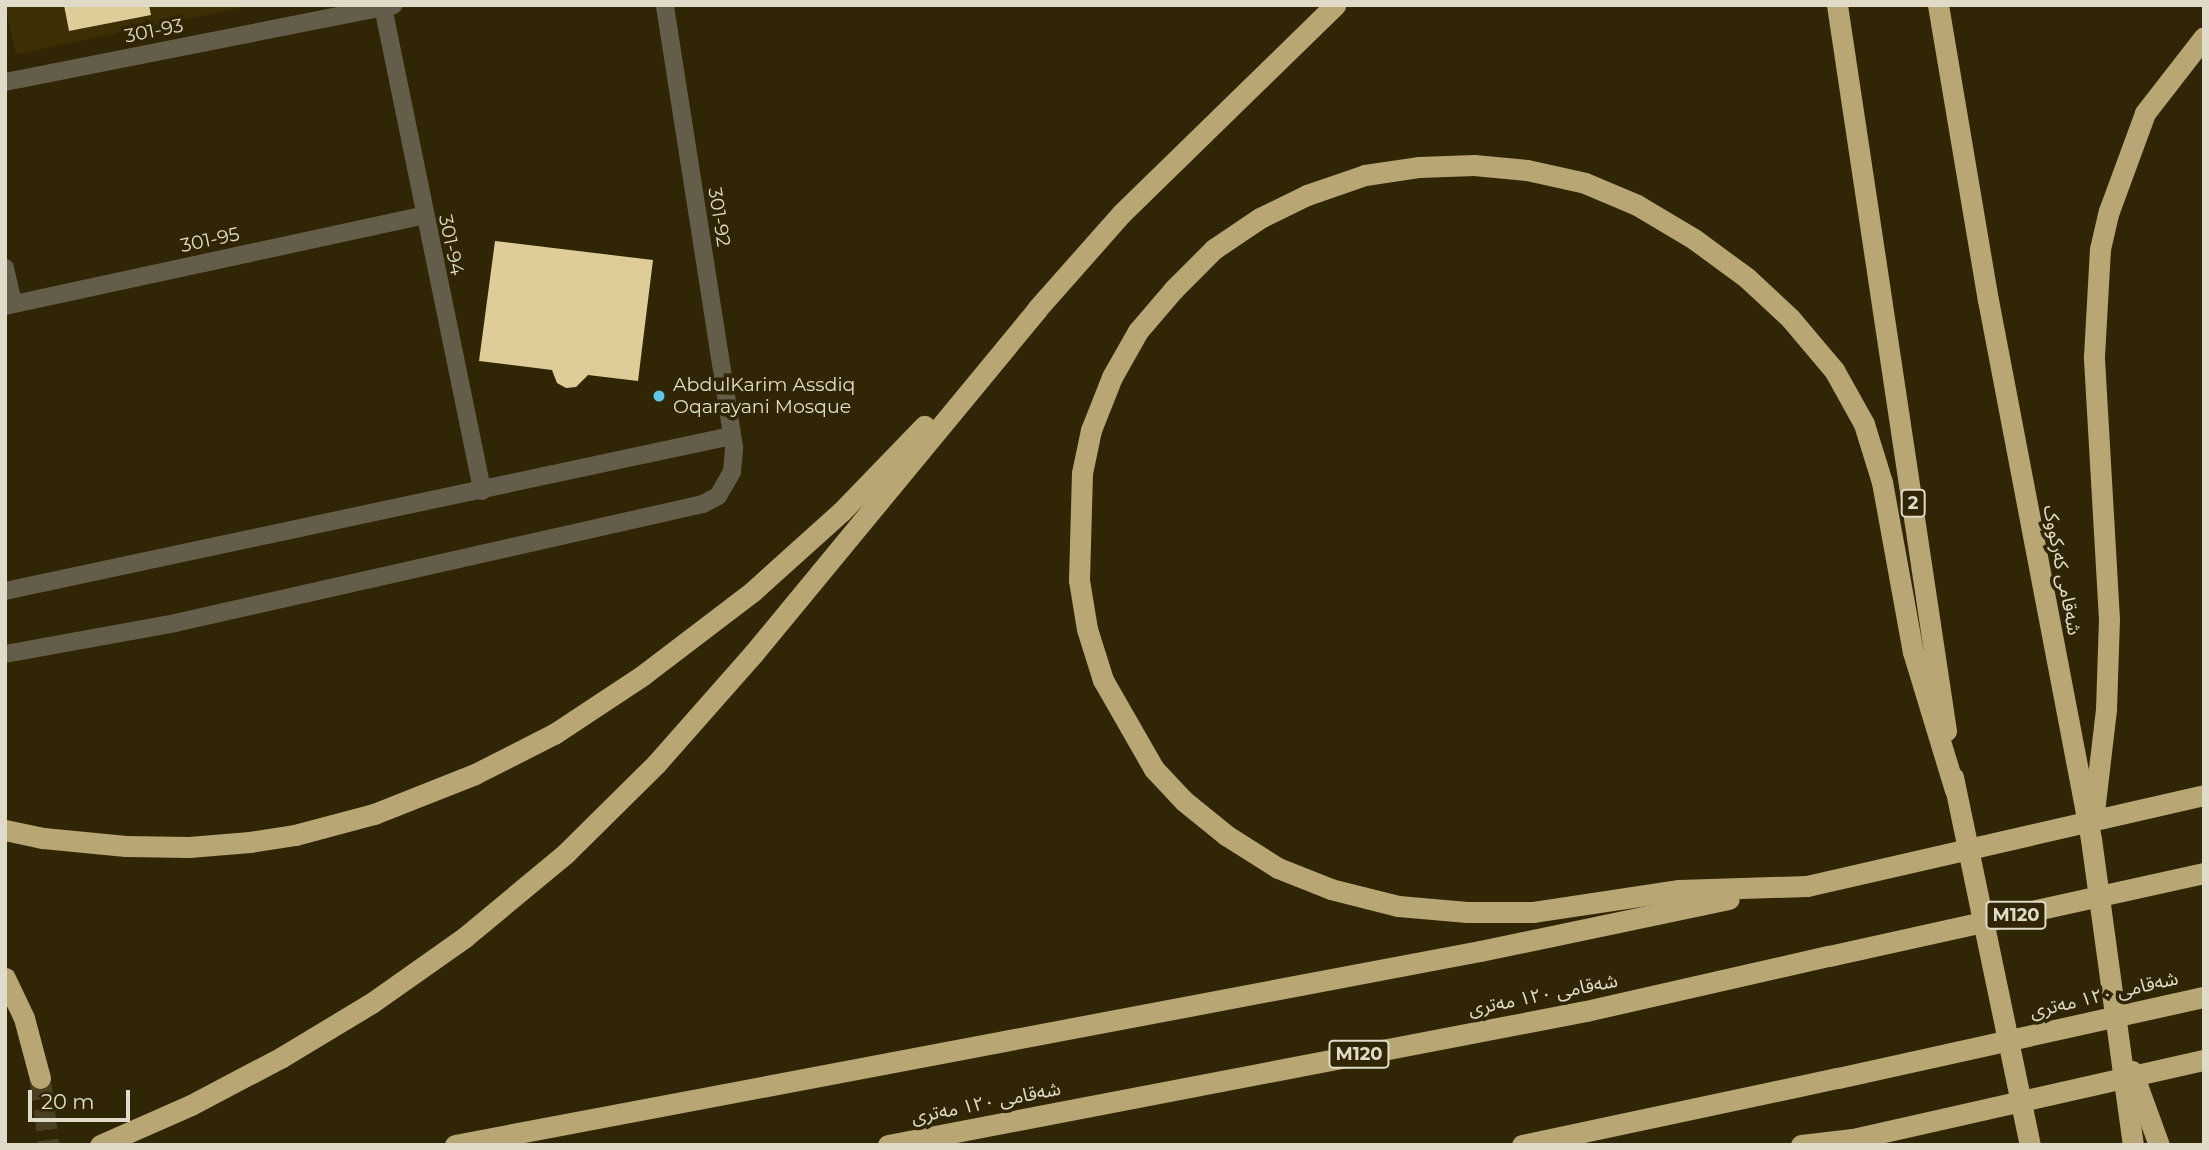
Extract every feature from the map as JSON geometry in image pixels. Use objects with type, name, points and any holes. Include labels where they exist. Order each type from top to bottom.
[{"type":"highway","points":[[100,1145],[191,1105],[282,1057],[373,1002],[465,937],[566,853],[656,764],[753,654],[1037,309],[1122,213],[1335,5]]},
{"type":"highway","name":"2","points":[[1836,5],[1955,790],[2030,1145]]},
{"type":"highway","name":"شەقامی کەرکووک","points":[[1938,5],[1987,300],[2091,839],[2133,1145]]},
{"type":"highway","points":[[2091,839],[2106,709],[2109,619],[2094,356],[2100,249],[2109,211],[2145,113],[2204,37]]},
{"type":"highway","points":[[1807,886],[1679,890],[1534,912],[1467,912],[1398,905],[1331,889],[1278,868],[1226,835],[1184,802],[1154,769],[1103,680],[1087,629],[1079,580],[1082,473],[1091,430],[1112,377],[1138,331],[1174,289],[1214,249],[1260,218],[1307,195],[1365,175],[1419,167],[1474,164],[1527,170],[1585,183],[1637,205],[1694,239],[1747,278],[1790,318],[1834,370],[1864,424],[1882,482],[1913,652],[1955,790]]},
{"type":"highway","points":[[5,830],[84,843],[152,847],[190,847],[295,835],[408,802],[554,734],[643,675],[752,592],[841,512],[1037,309]]},
{"type":"highway","points":[[455,1145],[1480,951],[1671,909],[1807,886],[2204,795]]},
{"type":"highway","name":"شەقامی ١٢٠ مەتری","points":[[888,1145],[1586,1011],[2204,873]]},
{"type":"highway","points":[[5,978],[24,1018],[40,1078]]},
{"type":"highway","name":"شەقامی ١٢٠ مەتری","points":[[1522,1145],[2204,996]]},
{"type":"highway","points":[[2117,1032],[2159,1145]]},
{"type":"highway","points":[[2010,1050],[2024,1145]]},
{"type":"highway","points":[[1830,1145],[2204,1060]]},
{"type":"highway","points":[[1801,1145],[1853,1139]]},
{"type":"street","name":"301-92","points":[[5,654],[175,623],[703,504],[718,496],[732,472],[734,459],[665,5]]},
{"type":"street","name":"301-93","points":[[5,82],[388,6]]},
{"type":"street","name":"301-94","points":[[388,6],[424,216],[482,491]]},
{"type":"street","name":"301-95","points":[[9,305],[424,216]]},
{"type":"street","points":[[5,268],[9,305]]},
{"type":"street","points":[[5,591],[731,436]]},
{"type":"shaded area","points":[[5,5],[255,5],[16,54]]},
{"type":"building","points":[[64,5],[149,5],[151,15],[69,31]]},
{"type":"building","points":[[495,241],[653,260],[638,381],[588,375],[576,387],[566,388],[557,383],[552,370],[479,361]]},
{"type":"tunnel","points":[[40,1078],[49,1145]]},
{"type":"place","name":"AbdulKarim Assdiq Oqarayani Mosque","points":[[659,396]]}]
